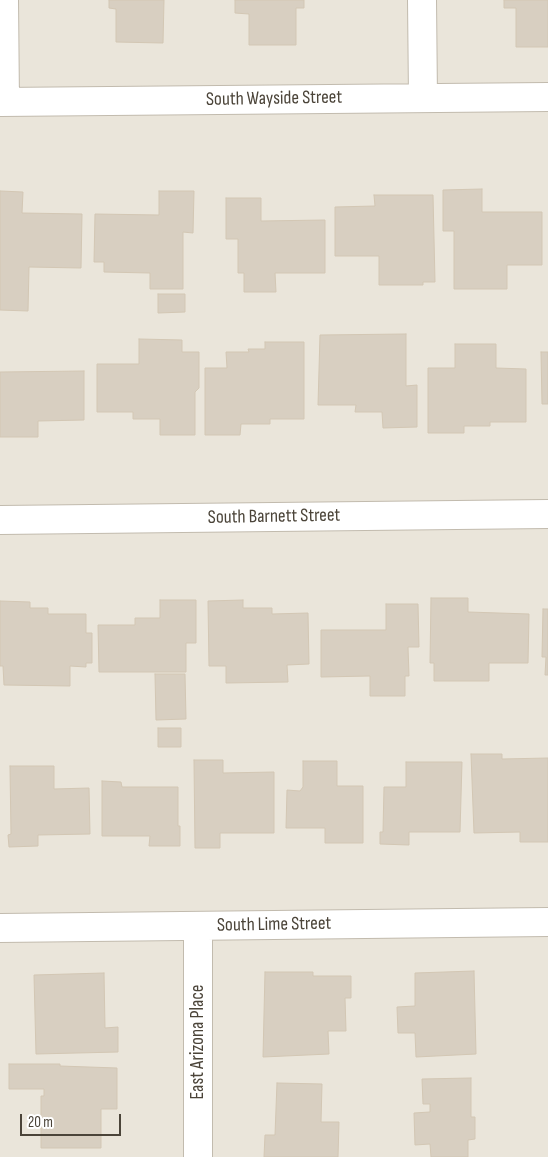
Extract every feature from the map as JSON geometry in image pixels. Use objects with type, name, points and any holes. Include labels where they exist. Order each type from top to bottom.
[{"type":"street","points":[[2,102],[4,0]]},
{"type":"street","points":[[422,0],[423,98]]},
{"type":"street","name":"South Wayside Street","points":[[2,102],[548,97]]},
{"type":"street","name":"South Barnett Street","points":[[0,520],[548,514]]},
{"type":"street","name":"South Lime Street","points":[[0,928],[548,922]]},
{"type":"street","name":"East Arizona Place","points":[[198,926],[198,1157]]},
{"type":"shaded area","points":[[0,0],[548,0],[548,1157],[0,1157]]},
{"type":"building","points":[[109,0],[164,0],[163,43],[116,42],[116,9],[109,8]]},
{"type":"building","points":[[235,0],[304,0],[304,8],[296,8],[296,45],[249,45],[249,14],[235,13]]},
{"type":"building","points":[[504,0],[548,0],[548,47],[516,47],[516,8],[504,8]]},
{"type":"building","points":[[482,189],[482,212],[542,212],[542,265],[507,265],[507,289],[454,289],[454,231],[443,231],[443,190]]},
{"type":"building","points":[[0,191],[23,192],[22,213],[82,214],[81,268],[29,267],[28,311],[0,310]]},
{"type":"building","points":[[159,191],[194,191],[193,233],[183,232],[183,289],[150,289],[150,273],[104,272],[104,262],[94,262],[95,214],[159,215]]},
{"type":"building","points":[[374,195],[433,195],[435,282],[423,282],[423,285],[379,285],[379,256],[335,256],[335,207],[375,206]]},
{"type":"building","points":[[226,198],[261,198],[261,221],[325,220],[325,273],[275,273],[276,292],[244,292],[244,273],[238,273],[238,239],[226,239]]},
{"type":"building","points":[[158,294],[185,294],[185,312],[158,313]]},
{"type":"building","points":[[406,334],[406,386],[417,385],[417,427],[383,428],[382,412],[355,412],[356,405],[318,405],[320,335]]},
{"type":"building","points":[[139,339],[182,340],[182,352],[199,352],[199,388],[195,392],[195,435],[160,435],[160,419],[133,419],[133,412],[97,412],[97,364],[139,364]]},
{"type":"building","points":[[265,342],[304,342],[304,419],[270,419],[270,424],[241,424],[240,435],[205,435],[205,368],[227,368],[226,352],[249,352],[248,349],[265,349]]},
{"type":"building","points":[[455,344],[496,344],[496,368],[526,369],[526,422],[490,422],[490,426],[464,426],[464,433],[428,433],[428,368],[455,368]]},
{"type":"building","points":[[541,352],[548,352],[548,404],[542,404]]},
{"type":"building","points":[[84,371],[84,420],[38,421],[38,437],[0,437],[0,372]]},
{"type":"building","points":[[431,598],[468,598],[468,612],[529,614],[528,663],[489,663],[489,681],[434,681],[434,663],[430,663]]},
{"type":"building","points":[[160,600],[196,600],[196,643],[186,643],[186,672],[99,672],[98,625],[135,625],[135,618],[160,618]]},
{"type":"building","points":[[243,600],[243,608],[272,608],[272,614],[308,613],[309,664],[287,665],[288,682],[226,683],[226,666],[209,666],[208,601]]},
{"type":"building","points":[[0,601],[30,602],[30,608],[48,608],[48,614],[86,614],[86,633],[92,633],[92,663],[86,663],[86,667],[70,666],[70,686],[4,685],[3,666],[0,666]]},
{"type":"building","points":[[386,604],[418,604],[419,647],[408,647],[409,676],[405,676],[405,696],[370,696],[370,676],[321,677],[321,630],[386,630]]},
{"type":"building","points":[[543,609],[548,609],[548,675],[545,675],[546,657],[542,657]]},
{"type":"building","points":[[155,674],[185,674],[186,719],[156,720]]},
{"type":"building","points":[[158,728],[181,728],[181,747],[158,747]]},
{"type":"building","points":[[471,754],[502,754],[502,759],[548,758],[548,842],[520,842],[520,832],[474,833]]},
{"type":"building","points":[[194,760],[223,760],[223,773],[274,772],[274,833],[220,833],[220,848],[195,848]]},
{"type":"building","points":[[303,761],[337,761],[337,786],[363,786],[363,843],[325,843],[325,828],[286,828],[287,790],[300,791],[303,787]]},
{"type":"building","points":[[406,762],[462,762],[460,832],[409,832],[409,845],[380,844],[380,832],[383,832],[384,787],[406,787]]},
{"type":"building","points":[[10,766],[54,766],[54,789],[89,788],[90,834],[38,835],[38,846],[9,847],[8,835],[11,834]]},
{"type":"building","points":[[102,781],[121,782],[122,787],[178,787],[180,846],[149,846],[150,836],[102,836]]},
{"type":"building","points":[[474,971],[476,1054],[416,1057],[415,1033],[398,1033],[397,1007],[415,1006],[415,973]]},
{"type":"building","points":[[265,972],[313,972],[313,976],[351,976],[351,998],[345,998],[346,1031],[328,1031],[329,1054],[263,1057]]},
{"type":"building","points":[[104,973],[105,1028],[118,1027],[118,1052],[36,1054],[34,975]]},
{"type":"building","points":[[9,1064],[60,1064],[60,1066],[117,1068],[117,1109],[101,1109],[101,1148],[41,1148],[41,1096],[44,1096],[44,1089],[9,1089]]},
{"type":"building","points":[[471,1078],[471,1117],[475,1117],[475,1139],[468,1140],[468,1157],[431,1157],[430,1144],[415,1145],[414,1113],[430,1112],[430,1104],[423,1104],[422,1079]]},
{"type":"building","points":[[277,1083],[322,1084],[321,1122],[339,1122],[338,1157],[264,1157],[265,1135],[275,1135]]}]
